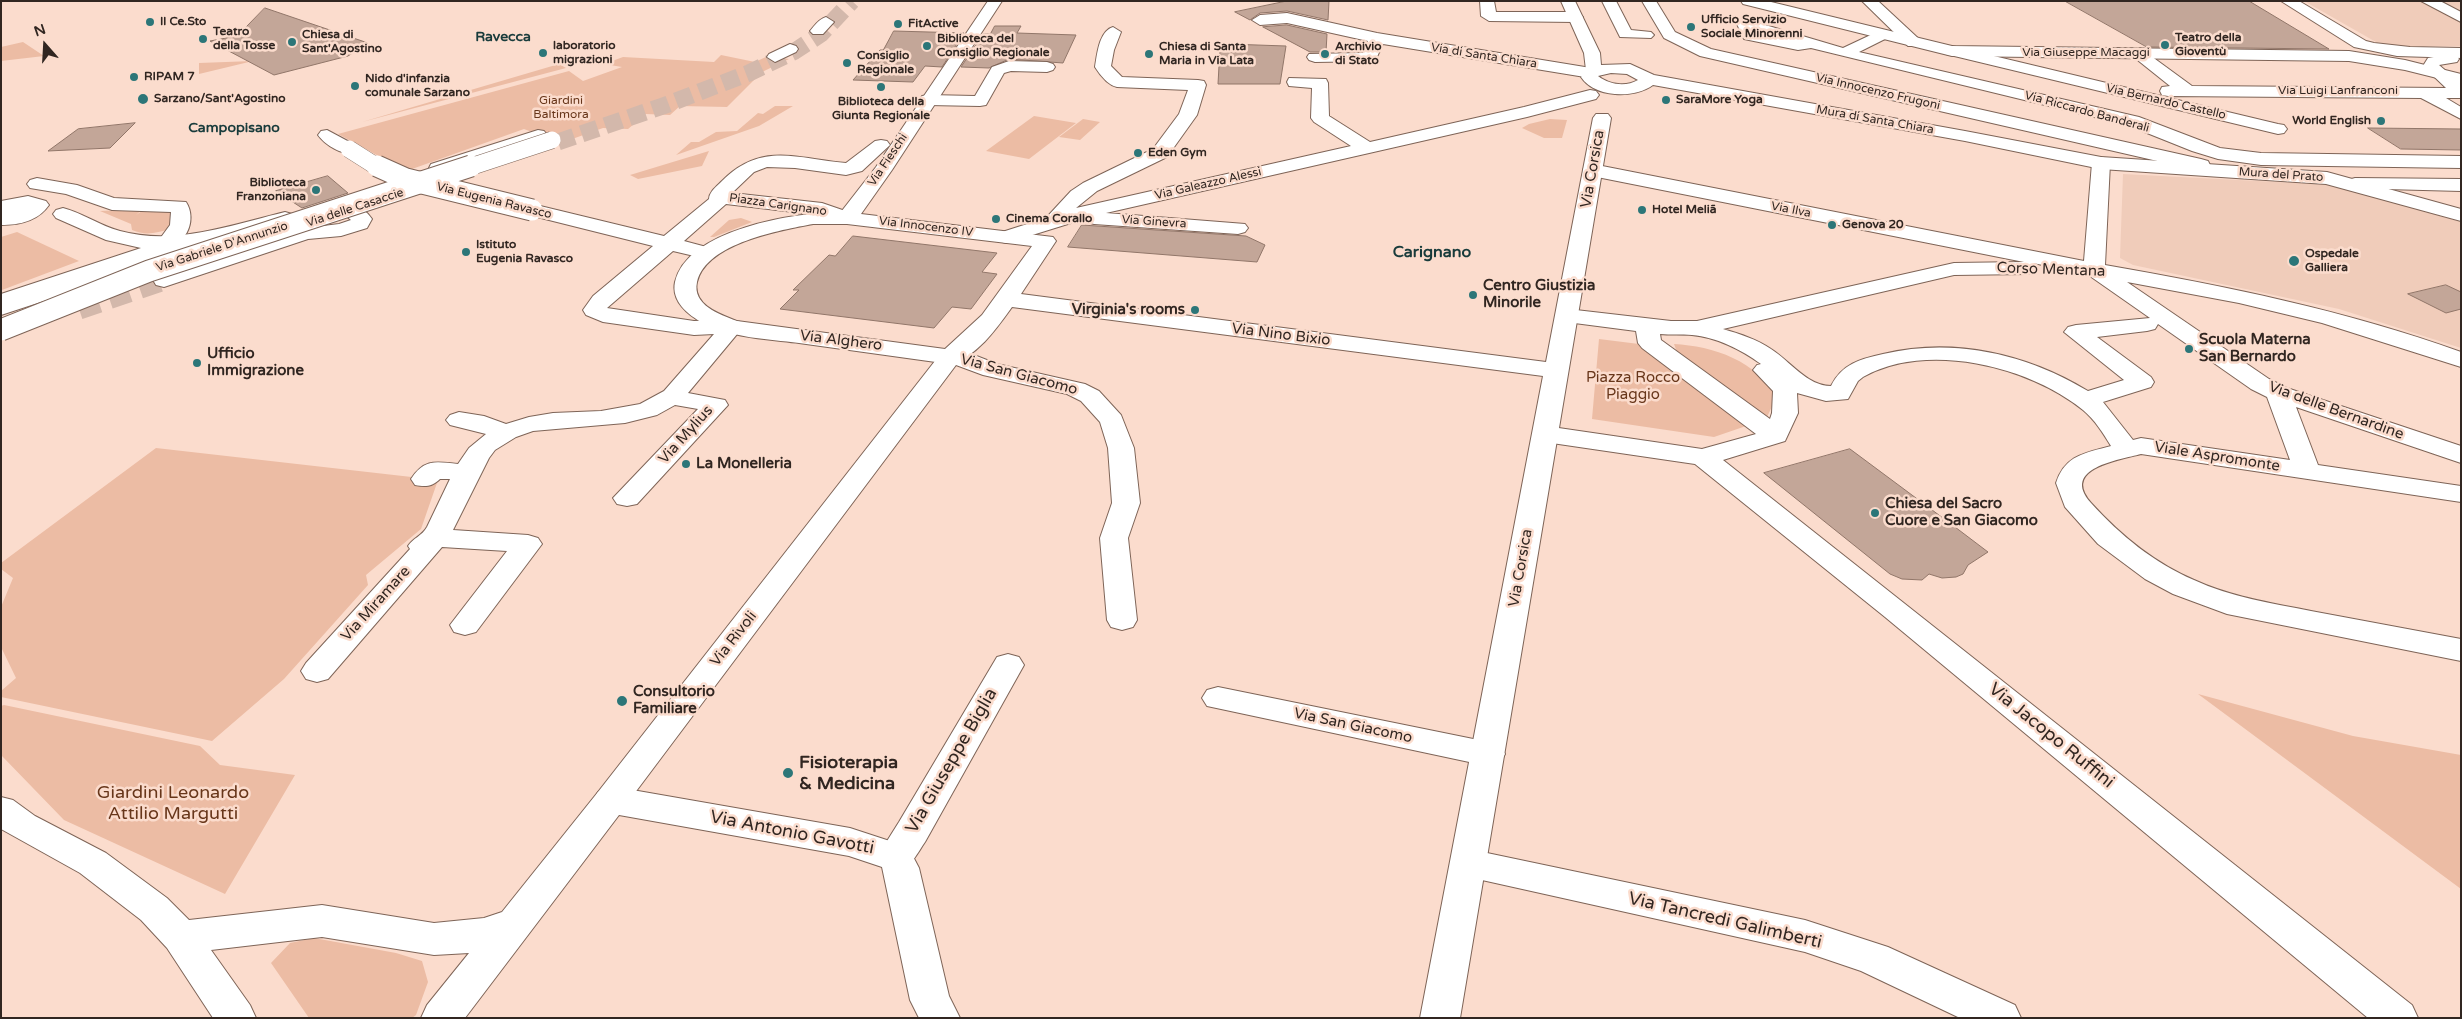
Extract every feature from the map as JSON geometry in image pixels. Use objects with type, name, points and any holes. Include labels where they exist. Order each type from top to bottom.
[{"type":"main road","name":"Via Fieschi","points":[[846,218],[883,170],[995,1]]},
{"type":"main road","points":[[1487,1],[1489,16],[1575,17]]},
{"type":"main road","points":[[1568,1],[1575,17],[1592,75],[1602,118]]},
{"type":"main road","points":[[1609,1],[1625,34],[1646,35]]},
{"type":"main road","name":"Via Innocenzo Frugoni","points":[[1649,1],[1669,35],[1706,52],[2129,147],[2199,164],[2214,171]]},
{"type":"main road","name":"Via Giuseppe Macaggi","points":[[1748,1],[1763,3],[1952,52],[2005,58],[2142,53],[2349,56],[2436,72]]},
{"type":"main road","points":[[1870,1],[1914,43]]},
{"type":"main road","points":[[2288,1],[2360,44],[2394,52],[2458,56]]},
{"type":"main road","points":[[2428,1],[2461,18]]},
{"type":"main road","name":"Via di Santa Chiara","points":[[1260,20],[1287,18],[1377,38],[1592,75]]},
{"type":"main road","points":[[1005,299],[1048,232],[1078,195],[1090,187],[1160,153],[1188,115],[1198,85],[1117,82],[1103,67],[1106,50],[1113,32]]},
{"type":"main road","points":[[1844,53],[1882,35]]},
{"type":"main road","points":[[1315,57],[1369,64],[1377,38]]},
{"type":"main road","name":"Via Riccardo Banderali","points":[[1810,44],[2133,121],[2184,142],[2218,153],[2261,159],[2461,162]]},
{"type":"main road","points":[[2349,56],[2362,51],[2360,44]]},
{"type":"main road","points":[[775,57],[790,49]]},
{"type":"main road","points":[[2142,53],[2143,58],[2186,90]]},
{"type":"main road","points":[[2436,72],[2431,63],[2458,56]]},
{"type":"main road","points":[[2458,56],[2448,61],[2449,66],[2461,74]]},
{"type":"main road","name":"Via Giuseppe Macaggi","points":[[2005,58],[2030,70]]},
{"type":"main road","points":[[928,100],[980,101],[998,70],[1009,66],[1047,67]]},
{"type":"main road","name":"Mura di Santa Chiara","points":[[1592,75],[1622,68],[1642,74],[1648,79],[1965,136],[2101,163]]},
{"type":"main road","name":"Via Bernardo Castello","points":[[2030,70],[2278,129],[2262,146]]},
{"type":"main road","name":"Via Luigi Lanfranconi","points":[[2436,72],[2460,90]]},
{"type":"main road","points":[[1592,75],[1608,86],[1627,88],[1643,85],[1648,79]]},
{"type":"main road","name":"Via Galeazzo Alessi","points":[[1048,232],[1070,215],[1557,105],[1592,75]]},
{"type":"main road","points":[[1295,82],[1320,83],[1320,118],[1367,148]]},
{"type":"main road","points":[[1602,118],[1627,88]]},
{"type":"main road","name":"Via Luigi Lanfranconi","points":[[2168,91],[2429,92],[2460,90]]},
{"type":"main road","points":[[2429,92],[2461,114]]},
{"type":"main road","name":"Via Corsica","points":[[1440,1018],[1602,118]]},
{"type":"main road","name":"Via Eugenia Ravasco","points":[[327,135],[379,168],[406,179],[670,244]]},
{"type":"main road","points":[[1,301],[165,244],[201,239],[297,214],[548,138]]},
{"type":"main road","name":"Via Gabriele D'Annunzio","points":[[155,275],[261,234],[449,173],[548,138]]},
{"type":"main road","name":"Via delle Casaccie","points":[[155,275],[345,211],[548,138]]},
{"type":"main road","points":[[722,198],[718,197],[719,195],[748,167],[756,164],[771,161],[846,169],[855,167],[881,145]]},
{"type":"main road","name":"Via Innocenzo Frugoni","points":[[2129,147],[2145,158],[2148,167]]},
{"type":"main road","points":[[2094,269],[2101,163]]},
{"type":"main road","name":"Mura del Prato","points":[[2101,163],[2327,178],[2461,178]]},
{"type":"main road","name":"Via Ilva","points":[[1592,170],[2094,269]]},
{"type":"main road","points":[[2327,178],[2461,214]]},
{"type":"main road","points":[[37,184],[70,188],[112,204],[179,206],[182,213],[181,227],[165,244]]},
{"type":"main road","points":[[2355,184],[2461,185]]},
{"type":"main road","name":"Piazza Carignano","points":[[732,327],[694,328],[603,315],[594,310],[601,301],[722,198],[822,209],[846,218]]},
{"type":"main road","points":[[1,220],[16,206],[63,214],[114,236],[165,244]]},
{"type":"main road","points":[[1,318],[289,238],[313,232],[341,230],[360,224],[362,219],[345,211],[297,214]]},
{"type":"main road","name":"Via Ginevra","points":[[1070,215],[1238,228]]},
{"type":"main road","name":"Piazza Carignano","points":[[732,327],[704,314],[691,305],[686,297],[687,276],[707,253],[731,241],[784,224],[813,218],[846,218]]},
{"type":"main road","name":"Via Innocenzo IV","points":[[846,218],[1006,237],[1048,232]]},
{"type":"main road","points":[[1,308],[115,270],[196,248],[261,234]]},
{"type":"main road","points":[[670,244],[707,253]]},
{"type":"main road","name":"Via Ilva","points":[[1990,249],[2010,260],[2015,268]]},
{"type":"main road","name":"Corso Mentana","points":[[1697,328],[1954,269],[2094,269],[2242,299],[2368,328],[2461,360]]},
{"type":"main road","name":"Via delle Bernardine","points":[[2094,269],[2269,388],[2461,455]]},
{"type":"main road","points":[[1,323],[155,275]]},
{"type":"main road","points":[[1,330],[155,275]]},
{"type":"main road","points":[[1,334],[155,275]]},
{"type":"main road","name":"Via Rivoli","points":[[441,1018],[518,921],[950,357],[970,343],[1005,299]]},
{"type":"main road","name":"Via Nino Bixio","points":[[1005,299],[1556,371]]},
{"type":"main road","points":[[1,341],[79,309]]},
{"type":"main road","points":[[1567,316],[1671,328],[1701,335],[1732,349],[1776,378],[1785,389],[1787,400],[1785,413],[1776,436]]},
{"type":"main road","points":[[2086,400],[2142,382],[2076,332],[2147,324]]},
{"type":"main road","points":[[1647,325],[1650,343],[1776,436]]},
{"type":"main road","points":[[424,479],[433,470],[467,473],[485,446],[504,432],[549,420],[554,430],[624,416],[653,406],[670,397],[732,327]]},
{"type":"main road","name":"Via Alghero","points":[[732,327],[950,357]]},
{"type":"main road","points":[[1671,328],[1697,328],[1729,337],[1748,345],[1780,365],[1809,391],[1825,394],[1839,394],[1849,376],[1854,372],[1892,358],[1923,353],[1946,354],[1994,361],[2040,375],[2086,400],[2105,416],[2126,449]]},
{"type":"main road","name":"Via San Giacomo","points":[[950,357],[966,360],[991,370],[1061,384],[1076,389],[1090,396],[1112,420],[1121,448],[1126,503],[1114,538],[1122,620]]},
{"type":"main road","points":[[2269,388],[2299,465]]},
{"type":"main road","name":"Via Mylius","points":[[627,498],[716,405],[670,397]]},
{"type":"main road","points":[[459,420],[484,424],[504,432]]},
{"type":"main road","points":[[1545,434],[1702,457],[1776,436]]},
{"type":"main road","name":"Viale Aspromonte","points":[[2461,494],[2299,465],[2156,447],[2126,449],[2108,453],[2083,464],[2073,472],[2070,487],[2075,500],[2108,538],[2156,572],[2183,587],[2227,604],[2461,650]]},
{"type":"main road","name":"Via Jacopo Ruffini","points":[[1702,457],[1919,629],[2398,1018]]},
{"type":"main road","name":"Via Miramare","points":[[316,670],[435,538],[448,516],[467,473]]},
{"type":"main road","points":[[435,538],[528,544],[465,625]]},
{"type":"main road","name":"Via Miramare","points":[[379,574],[435,538]]},
{"type":"main road","name":"Via Giuseppe Biglia","points":[[896,857],[1008,665]]},
{"type":"main road","name":"Via San Giacomo","points":[[1218,698],[1488,754]]},
{"type":"main road","name":"Via Antonio Gavotti","points":[[610,801],[638,804],[850,842],[896,857]]},
{"type":"main road","points":[[1,810],[22,826],[93,863],[130,889],[181,937],[236,1018]]},
{"type":"main road","points":[[896,857],[901,868],[930,1000],[940,1018]]},
{"type":"main road","name":"Via Tancredi Galimberti","points":[[1468,864],[1805,936],[1874,959],[2001,1018]]},
{"type":"main road","points":[[181,937],[322,921],[434,939],[460,938],[487,934],[518,921]]},
{"type":"shaded area","points":[[2304,1],[2461,1],[2461,46],[2383,46]]},
{"type":"shaded area","name":"Ospedale Galliera","points":[[2123,174],[2335,185],[2461,222],[2461,348],[2339,309],[2133,265],[2120,258]]},
{"type":"green space","points":[[23,42],[44,56],[1,61],[1,47]]},
{"type":"green space","name":"Giardini Baltimora","points":[[721,55],[755,62],[768,56],[789,59],[762,72],[727,107],[680,106],[670,115],[646,114],[628,129],[603,128],[561,143],[524,129],[412,169],[397,166],[338,134],[569,71],[583,81],[622,67],[604,64],[623,57],[714,62]]},
{"type":"green space","points":[[253,61],[199,74],[199,63]]},
{"type":"green space","points":[[559,64],[566,68],[362,122]]},
{"type":"green space","points":[[775,106],[793,106],[759,126],[676,155],[691,142],[699,142],[716,132],[737,131],[758,113],[763,114]]},
{"type":"green space","points":[[1034,116],[1076,123],[1029,159],[986,151]]},
{"type":"green space","points":[[1083,119],[1100,122],[1080,140],[1059,137]]},
{"type":"green space","points":[[1550,119],[1567,120],[1562,138],[1544,138],[1522,128],[1529,124]]},
{"type":"green space","points":[[709,151],[702,166],[638,179],[630,175]]},
{"type":"green space","points":[[143,209],[136,215],[145,209],[171,212],[170,229],[151,233],[137,232],[132,230],[131,224],[100,211]]},
{"type":"green space","points":[[741,218],[752,222],[710,237],[729,220]]},
{"type":"green space","points":[[17,232],[79,261],[2,290],[1,237]]},
{"type":"green space","name":"Piazza Rocco Piaggio","points":[[1599,339],[1639,344],[1749,425],[1714,437],[1592,419]]},
{"type":"green space","name":"Piazza Rocco Piaggio","points":[[1674,344],[1689,345],[1719,352],[1746,365],[1758,374],[1776,398],[1767,417],[1678,355]]},
{"type":"green space","points":[[156,448],[438,480],[421,529],[366,575],[368,585],[284,679],[212,741],[1,697],[1,691],[16,678],[1,647],[1,607],[13,578],[1,569],[1,563]]},
{"type":"green space","points":[[2198,694],[2353,736],[2461,755],[2461,889]]},
{"type":"green space","name":"Giardini Leonardo Attilio Margutti","points":[[4,705],[200,746],[220,765],[295,775],[225,894],[64,820],[1,755],[1,706]]},
{"type":"green space","points":[[314,938],[396,953],[422,961],[428,982],[416,1015],[412,1018],[309,1018],[271,963],[290,943]]},
{"type":"building","points":[[1287,1],[1329,1],[1328,20],[1287,11],[1260,13],[1250,20],[1235,12]]},
{"type":"building","points":[[2065,1],[2249,1],[2329,49],[2147,47]]},
{"type":"building","points":[[265,8],[368,43],[348,56],[274,75],[210,41],[237,36]]},
{"type":"building","points":[[1287,25],[1327,34],[1326,52],[1310,52],[1263,27]]},
{"type":"building","points":[[995,26],[1021,26],[1017,33],[1076,35],[1063,63],[1009,59],[989,68],[961,67],[983,34],[990,34]]},
{"type":"building","points":[[894,31],[964,33],[942,67],[925,66],[913,82],[853,80],[880,50],[883,50]]},
{"type":"building","points":[[1228,44],[1286,46],[1280,84],[1218,84],[1220,48],[1228,48]]},
{"type":"building","points":[[135,123],[110,148],[48,151],[78,129]]},
{"type":"building","points":[[2368,128],[2461,129],[2461,150],[2401,149]]},
{"type":"building","name":"Biblioteca Franzoniana","points":[[328,176],[348,193],[302,208],[276,191]]},
{"type":"building","points":[[1082,225],[1246,236],[1265,245],[1257,262],[1068,247]]},
{"type":"building","points":[[853,236],[997,253],[982,272],[997,274],[971,309],[952,307],[934,328],[780,309],[799,290],[793,290],[829,255],[835,256]]},
{"type":"building","points":[[2446,285],[2461,292],[2461,309],[2446,313],[2408,294]]},
{"type":"building","name":"Chiesa del Sacro Cuore e San Giacomo","points":[[1850,449],[1988,552],[1968,565],[1963,574],[1956,577],[1942,578],[1929,574],[1922,580],[1902,579],[1890,574],[1764,473]]},
{"type":"tunnel","points":[[558,142],[663,106],[749,73],[795,51],[821,34],[852,1]]},
{"type":"tunnel","points":[[79,309],[164,280]]},
{"type":"place","name":"Il Ce.Sto","points":[[150,22]]},
{"type":"place","name":"FitActive","points":[[898,24]]},
{"type":"place","name":"Ufficio Servizio Sociale Minorenni","points":[[1691,27]]},
{"type":"place","name":"Teatro della Tosse","points":[[203,39]]},
{"type":"place","name":"Chiesa di Sant'Agostino","points":[[292,42]]},
{"type":"place","name":"Teatro della Gioventù","points":[[2165,45]]},
{"type":"place","name":"Biblioteca del Consiglio Regionale","points":[[927,46]]},
{"type":"place","name":"laboratorio migrazioni","points":[[543,53]]},
{"type":"place","name":"Chiesa di Santa Maria in Via Lata","points":[[1149,54]]},
{"type":"place","name":"Archivio di Stato","points":[[1325,54]]},
{"type":"place","name":"Consiglio Regionale","points":[[847,63]]},
{"type":"place","name":"RIPAM 7","points":[[134,77]]},
{"type":"place","name":"Nido d'infanzia comunale Sarzano","points":[[355,86]]},
{"type":"place","name":"Biblioteca della Giunta Regionale","points":[[881,87]]},
{"type":"place","name":"Sarzano/Sant'Agostino","points":[[143,99]]},
{"type":"place","name":"SaraMore Yoga","points":[[1666,100]]},
{"type":"place","name":"World English","points":[[2381,121]]},
{"type":"place","name":"Eden Gym","points":[[1138,153]]},
{"type":"place","name":"Biblioteca Franzoniana","points":[[316,190]]},
{"type":"place","name":"Hotel Meliã","points":[[1642,210]]},
{"type":"place","name":"Cinema Corallo","points":[[996,219]]},
{"type":"place","name":"Genova 20","points":[[1832,225]]},
{"type":"place","name":"Istituto Eugenia Ravasco","points":[[466,252]]},
{"type":"place","name":"Ospedale Galliera","points":[[2294,261]]},
{"type":"place","name":"Centro Giustizia Minorile","points":[[1473,295]]},
{"type":"place","name":"Virginia's rooms","points":[[1195,310]]},
{"type":"place","name":"Scuola Materna San Bernardo","points":[[2189,349]]},
{"type":"place","name":"Ufficio Immigrazione","points":[[197,363]]},
{"type":"place","name":"La Monelleria","points":[[686,464]]},
{"type":"place","name":"Chiesa del Sacro Cuore e San Giacomo","points":[[1875,513]]},
{"type":"place","name":"Consultorio Familiare","points":[[622,701]]},
{"type":"place","name":"Fisioterapia & Medicina","points":[[788,773]]},
{"type":"district","name":"Ravecca","points":[[503,37]]},
{"type":"district","name":"Campopisano","points":[[234,128]]},
{"type":"district","name":"Carignano","points":[[1432,253]]}]
